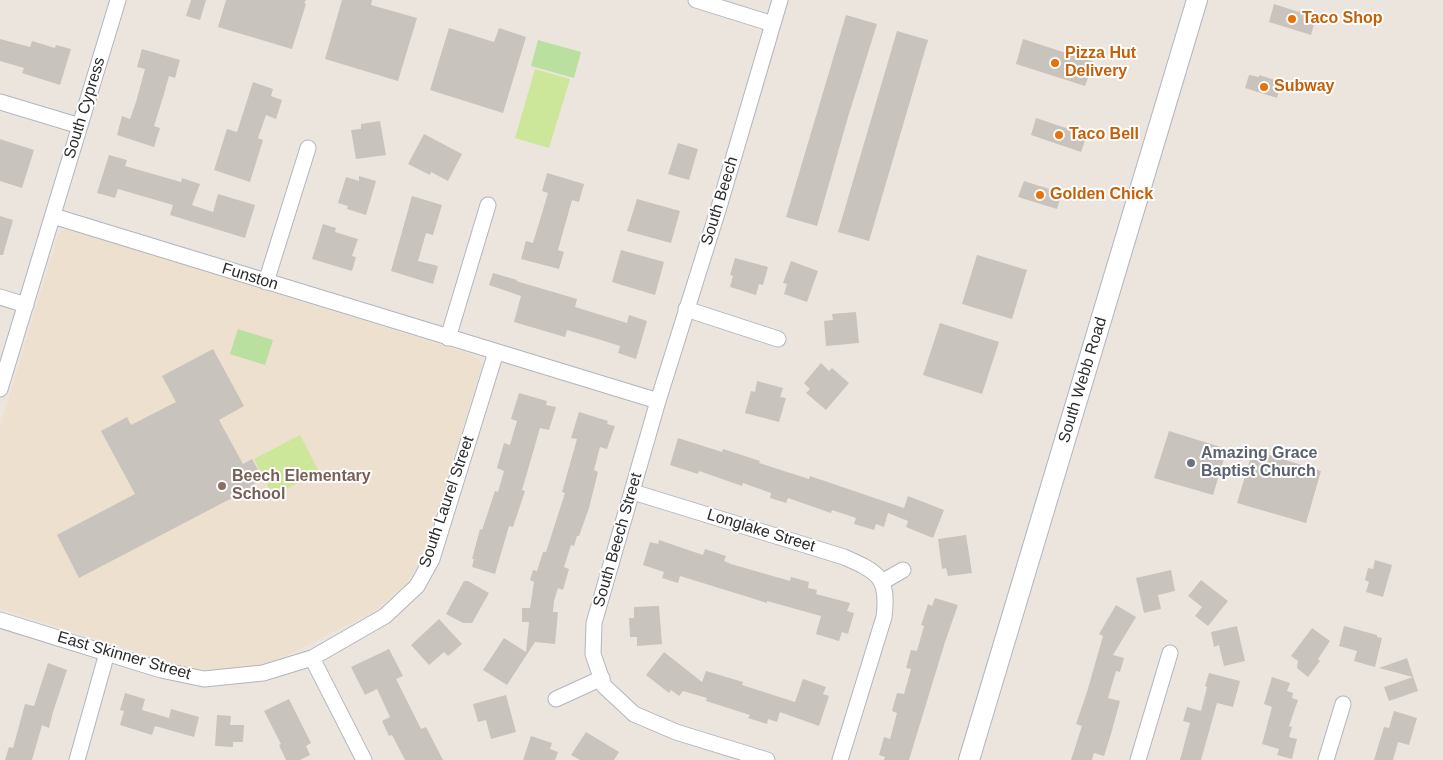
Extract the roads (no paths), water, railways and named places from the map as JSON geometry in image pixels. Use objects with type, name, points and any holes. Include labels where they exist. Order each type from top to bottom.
[{"type":"main road","name":"South Webb Road","points":[[969,760],[1197,0]]},
{"type":"street","name":"South Cypress","points":[[0,390],[118,0]]},
{"type":"street","points":[[696,0],[773,24]]},
{"type":"street","name":"South Beech","points":[[658,401],[736,151],[780,0]]},
{"type":"street","points":[[0,102],[80,126]]},
{"type":"street","points":[[266,282],[308,148]]},
{"type":"street","points":[[448,338],[488,205]]},
{"type":"street","name":"Funston","points":[[53,216],[496,352]]},
{"type":"street","points":[[0,297],[26,305]]},
{"type":"street","points":[[686,310],[778,339]]},
{"type":"street","points":[[496,352],[658,401]]},
{"type":"street","name":"South Laurel Street","points":[[312,658],[384,616],[417,586],[432,559],[496,352]]},
{"type":"street","name":"South Beech Street","points":[[658,401],[594,622],[593,654],[604,686],[634,714],[676,732],[767,760]]},
{"type":"street","name":"Longlake Street","points":[[633,492],[844,557],[872,570],[882,582]]},
{"type":"street","points":[[840,760],[884,618],[886,602],[882,582],[904,570]]},
{"type":"street","name":"East Skinner Street","points":[[0,620],[161,670],[204,679],[263,673],[312,658]]},
{"type":"street","points":[[77,760],[107,653]]},
{"type":"street","points":[[1138,760],[1170,653]]},
{"type":"street","points":[[312,658],[364,760]]},
{"type":"street","points":[[556,699],[602,678]]},
{"type":"street","points":[[1326,760],[1343,704]]},
{"type":"place","name":"Taco Shop","points":[[1292,19]]},
{"type":"place","name":"Pizza Hut Delivery","points":[[1055,63]]},
{"type":"place","name":"Subway","points":[[1264,87]]},
{"type":"place","name":"Taco Bell","points":[[1059,135]]},
{"type":"place","name":"Golden Chick","points":[[1040,195]]},
{"type":"place","name":"Amazing Grace Baptist Church","points":[[1191,463]]},
{"type":"place","name":"Beech Elementary School","points":[[222,486]]}]
